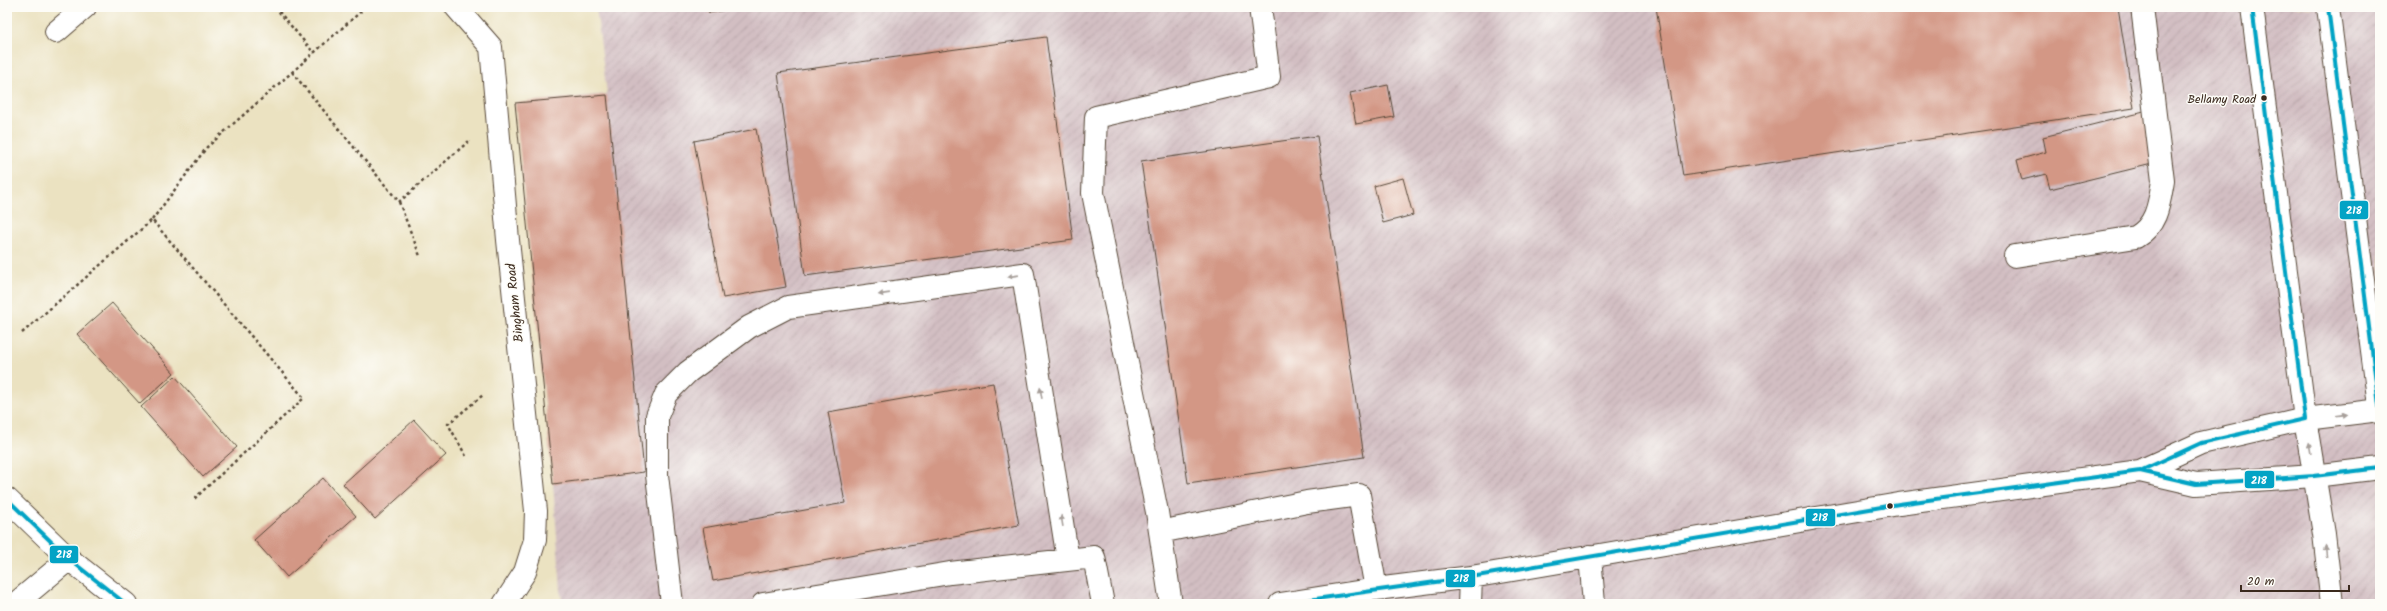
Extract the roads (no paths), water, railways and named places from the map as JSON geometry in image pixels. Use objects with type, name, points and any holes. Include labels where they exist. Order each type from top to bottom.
[{"type":"street","points":[[56,32],[85,7]]},
{"type":"street","name":"Bingham Road","points":[[456,7],[491,46],[508,240],[536,511],[535,540],[525,572],[504,604]]},
{"type":"street","points":[[1171,604],[1160,532],[1093,193],[1096,117],[1269,77],[1260,7]]},
{"type":"street","points":[[2016,256],[2136,237],[2146,232],[2154,219],[2159,207],[2163,182],[2142,7]]},
{"type":"street","points":[[2252,7],[2305,419],[2324,534],[2332,604]]},
{"type":"street","points":[[1280,604],[1376,588],[1471,577],[1899,504],[2140,471],[2201,443],[2305,419],[2380,411],[2328,7]]},
{"type":"street","points":[[672,604],[657,475],[657,416],[666,394],[688,372],[749,327],[788,307],[1023,274],[1068,560]]},
{"type":"street","points":[[2140,471],[2196,484],[2314,476],[2380,468]]},
{"type":"street","points":[[1160,532],[1307,502],[1360,495],[1376,588]]},
{"type":"street","points":[[7,499],[69,559],[126,604]]},
{"type":"street","points":[[1590,556],[1594,604]]},
{"type":"street","points":[[763,604],[950,573],[1094,557],[1103,604]]},
{"type":"street","points":[[15,604],[69,559]]},
{"type":"street","points":[[1470,604],[1471,577]]},
{"type":"place","name":"Bellamy Road","points":[[2264,98]]}]
